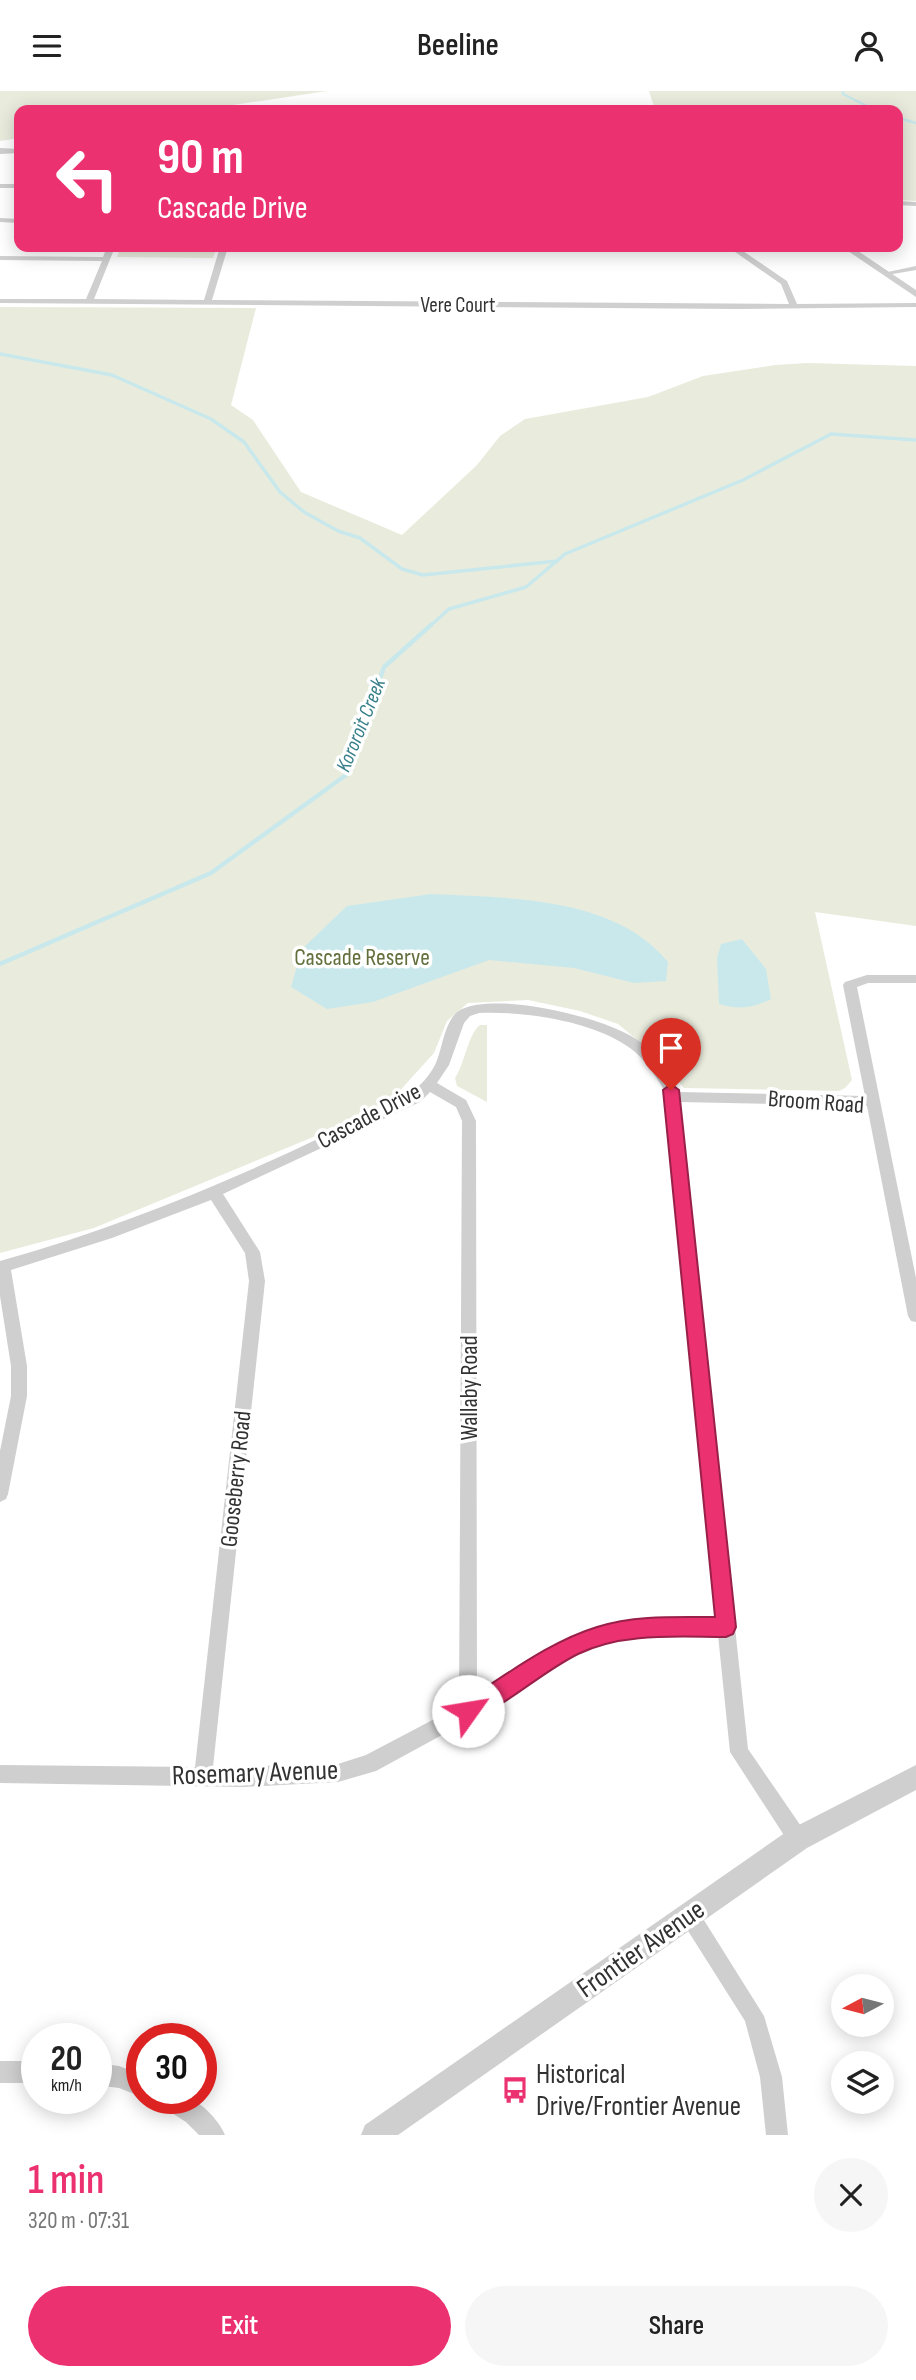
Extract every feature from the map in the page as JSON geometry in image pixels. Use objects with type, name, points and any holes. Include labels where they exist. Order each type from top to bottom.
[{"type":"street","points":[[89,302],[108,252]]},
{"type":"street","points":[[207,303],[223,252]]},
{"type":"street","points":[[739,252],[783,282],[794,306]]},
{"type":"street","points":[[854,252],[916,294]]},
{"type":"street","points":[[0,258],[105,259]]},
{"type":"street","points":[[887,273],[916,268]]},
{"type":"street","name":"Vere Court","points":[[0,301],[916,305]]},
{"type":"street","points":[[873,1101],[850,985],[867,979],[916,979]]},
{"type":"street","name":"Cascade Drive","points":[[1,1267],[102,1238],[214,1192],[415,1098],[429,1085],[450,1047],[456,1021],[466,1013],[479,1009],[535,1011],[592,1025],[626,1038],[645,1054],[671,1090],[739,1752],[798,1839]]},
{"type":"street","name":"Wallaby Road","points":[[429,1085],[461,1104],[469,1121],[468,1711]]},
{"type":"street","name":"Broom Road","points":[[671,1097],[873,1101],[916,1316]]},
{"type":"street","name":"Gooseberry Road","points":[[203,1776],[257,1281],[252,1252],[214,1192]]},
{"type":"street","points":[[0,1494],[19,1397],[19,1366],[1,1267]]},
{"type":"street","name":"Rosemary Avenue","points":[[0,1775],[203,1776],[338,1773],[369,1764],[468,1711],[569,1648],[598,1636],[647,1627],[726,1627]]},
{"type":"street","name":"Frontier Avenue","points":[[389,2131],[798,1839],[916,1777]]},
{"type":"street","points":[[690,1916],[754,2016],[771,2077],[777,2135]]},
{"type":"street","points":[[0,2072],[21,2072]]},
{"type":"street","points":[[194,2114],[214,2135]]},
{"type":"green space","points":[[0,91],[327,91],[233,105],[14,105],[14,139],[0,141]]},
{"type":"green space","points":[[649,91],[916,91],[916,201],[903,200],[903,105],[653,105]]},
{"type":"green space","points":[[119,252],[215,252],[213,258],[117,257]]},
{"type":"green space","name":"Cascade Reserve","points":[[0,307],[256,308],[231,405],[253,420],[301,492],[402,535],[477,465],[500,436],[525,419],[648,397],[703,376],[775,365],[807,363],[916,366],[916,926],[815,912],[852,1080],[845,1088],[839,1091],[684,1088],[659,1058],[618,1024],[580,1011],[528,1000],[468,1003],[447,1021],[434,1053],[395,1096],[347,1123],[94,1228],[0,1253]]},
{"type":"green space","points":[[480,1025],[487,1025],[487,1102],[457,1086],[455,1078],[472,1035]]},
{"type":"water","points":[[431,894],[526,900],[590,913],[619,924],[646,940],[668,962],[666,981],[634,983],[574,968],[489,960],[373,1002],[327,1009],[291,987],[302,949],[347,906]]},
{"type":"water","points":[[742,939],[766,969],[771,999],[745,1007],[719,1004],[717,958],[721,944]]},
{"type":"waterway","name":"Kororoit Creek","points":[[843,91],[843,94],[865,105]]},
{"type":"waterway","name":"Kororoit Creek","points":[[903,119],[916,123]]},
{"type":"waterway","points":[[0,354],[112,375],[211,419],[244,442],[280,492],[304,512],[338,531],[360,538],[402,569],[423,575],[557,561]]},
{"type":"waterway","name":"Kororoit Creek","points":[[557,561],[565,554],[743,480],[831,434],[916,440]]},
{"type":"waterway","name":"Kororoit Creek","points":[[429,627],[449,609],[526,587],[557,561]]},
{"type":"waterway","name":"Kororoit Creek","points":[[0,964],[211,873],[346,775],[384,667],[431,625]]},
{"type":"place","name":"Historical Drive/Frontier Avenue","points":[[515,2090]]},
{"type":"route","points":[[468,1711],[569,1648],[598,1636],[647,1627],[726,1627],[671,1090]]}]
